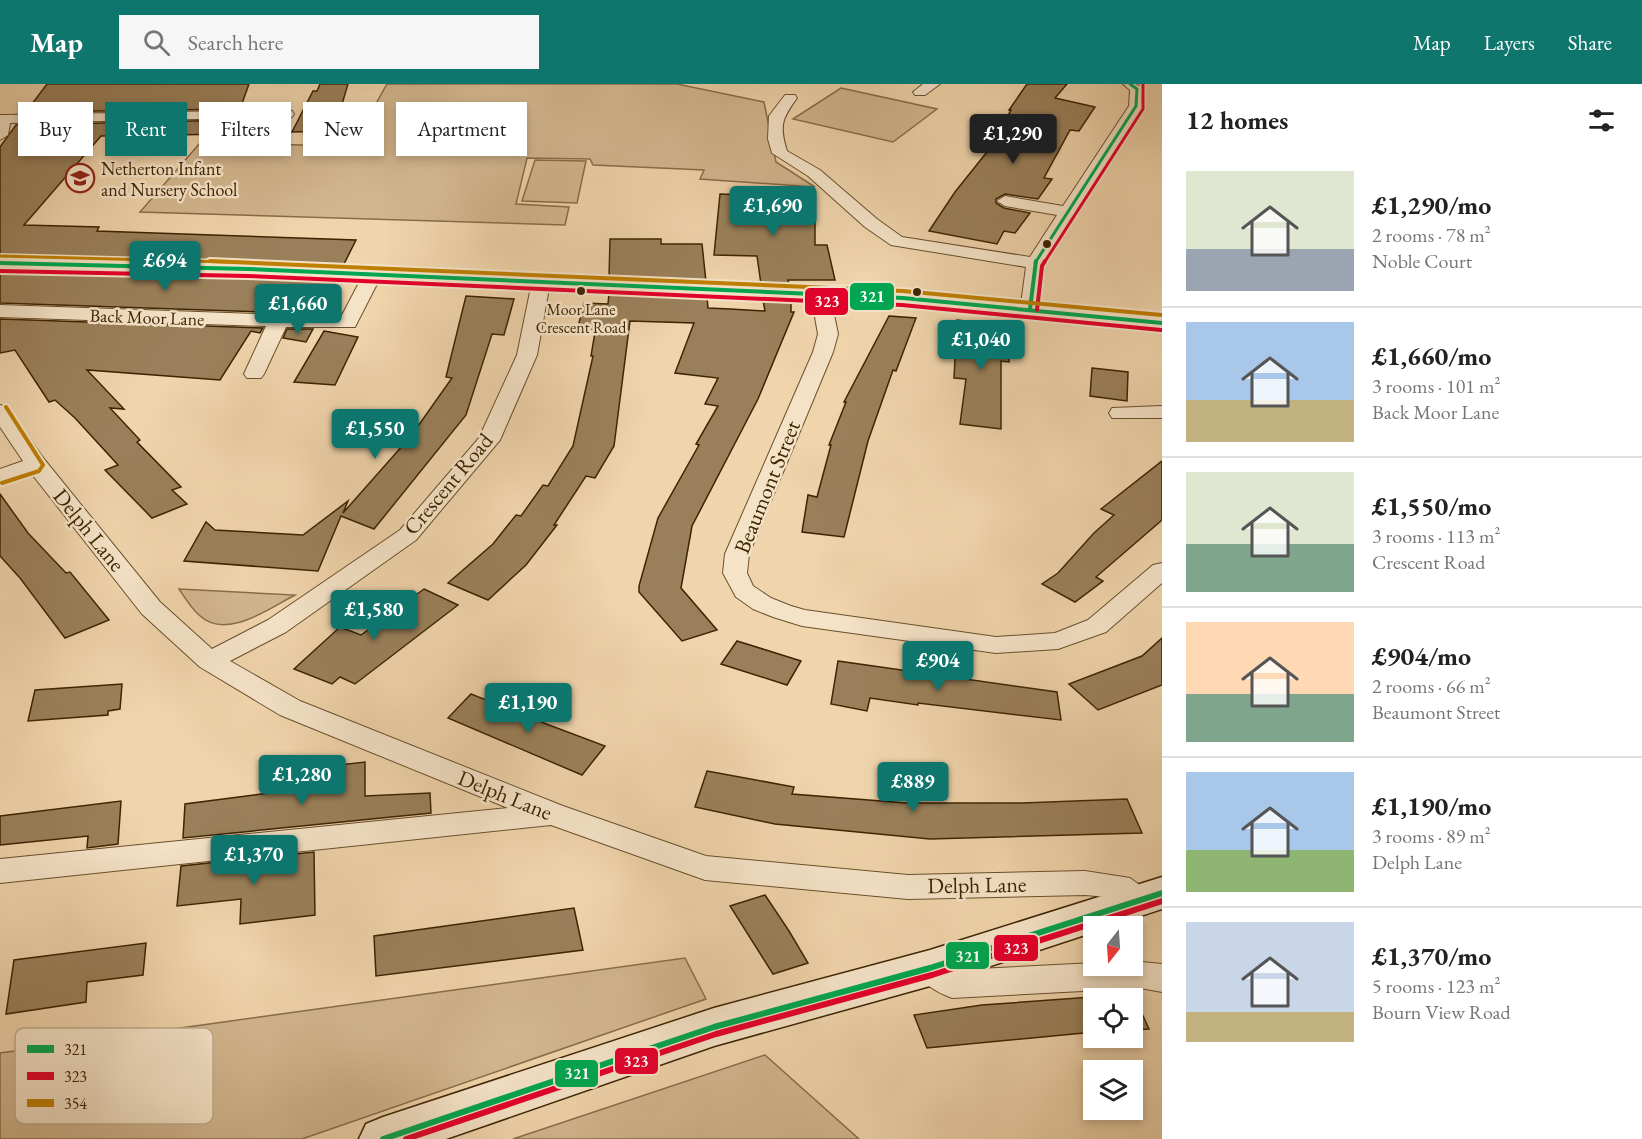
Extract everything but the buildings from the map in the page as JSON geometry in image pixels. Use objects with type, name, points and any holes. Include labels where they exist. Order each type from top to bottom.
[{"type":"main road","points":[[383,1139],[714,1027],[930,968],[1150,897]]},
{"type":"street","points":[[920,92],[933,84]]},
{"type":"street","points":[[1030,309],[1035,263],[1136,106],[1137,89],[1130,84]]},
{"type":"street","points":[[790,98],[776,116],[776,140],[780,153],[814,173],[871,223],[897,241],[1035,263]]},
{"type":"street","points":[[0,135],[3,119],[199,116]]},
{"type":"street","points":[[1005,201],[1068,212]]},
{"type":"street","points":[[0,263],[373,274],[903,298],[1162,323]]},
{"type":"street","name":"Back Moor Lane","points":[[0,311],[348,323],[373,274]]},
{"type":"street","name":"Crescent Road","points":[[209,661],[277,626],[408,536],[489,441],[527,355],[541,281]]},
{"type":"street","name":"Beaumont Street","points":[[821,296],[828,334],[823,352],[737,554],[735,572],[744,592],[772,608],[802,618],[996,645],[1058,641],[1097,626],[1162,570]]},
{"type":"street","points":[[254,375],[278,322]]},
{"type":"street","name":"Delph Lane","points":[[0,411],[36,464],[151,608],[209,661],[290,708],[552,814],[705,868],[908,887],[1085,883],[1119,887],[1150,897]]},
{"type":"street","points":[[1120,413],[1162,412]]},
{"type":"street","points":[[0,476],[36,464]]},
{"type":"street","points":[[0,872],[552,814]]},
{"type":"street","points":[[930,968],[952,984],[1140,974],[1162,978]]},
{"type":"shaded area","points":[[387,84],[677,84],[764,102],[776,162],[815,187],[700,179],[704,170],[593,165],[590,159],[527,158],[516,204],[569,207],[565,225],[140,212],[199,144],[199,156],[291,156],[291,145],[303,145],[303,156],[384,156],[384,102],[377,102]]},
{"type":"shaded area","points":[[841,88],[937,109],[893,142],[793,119]]},
{"type":"shaded area","points":[[987,127],[1054,138],[1036,157],[973,146]]},
{"type":"shaded area","points":[[535,160],[586,161],[577,203],[522,201]]},
{"type":"shaded area","points":[[179,589],[295,595],[248,620],[222,625],[210,622],[199,615]]},
{"type":"shaded area","points":[[685,958],[706,999],[302,1139],[0,1139],[0,1053],[15,1051],[15,1124],[213,1124],[213,1028],[180,1028]]},
{"type":"shaded area","points":[[765,1055],[859,1139],[513,1139]]},
{"type":"transit line","name":"321","points":[[1030,309],[1035,263],[1136,106],[1137,89],[1130,84]]},
{"type":"transit line","name":"323","points":[[1037,310],[1042,266],[1143,109],[1143,84]]},
{"type":"transit line","name":"354","points":[[0,256],[248,262],[903,291],[1162,315]]},
{"type":"transit line","name":"321","points":[[0,263],[248,269],[903,298],[1162,323]]},
{"type":"transit line","name":"323","points":[[0,271],[248,276],[902,305],[1161,330]]},
{"type":"transit line","name":"354","points":[[2,483],[39,471],[43,465],[6,407]]},
{"type":"transit line","name":"321","points":[[383,1139],[714,1027],[930,968],[1162,893]]},
{"type":"transit line","name":"323","points":[[406,1139],[716,1034],[932,975],[1162,901]]},
{"type":"place","name":"Netherton Infant and Nursery School","points":[[80,178]]},
{"type":"place","name":"Moor Lane Crescent Road","points":[[581,291]]}]
